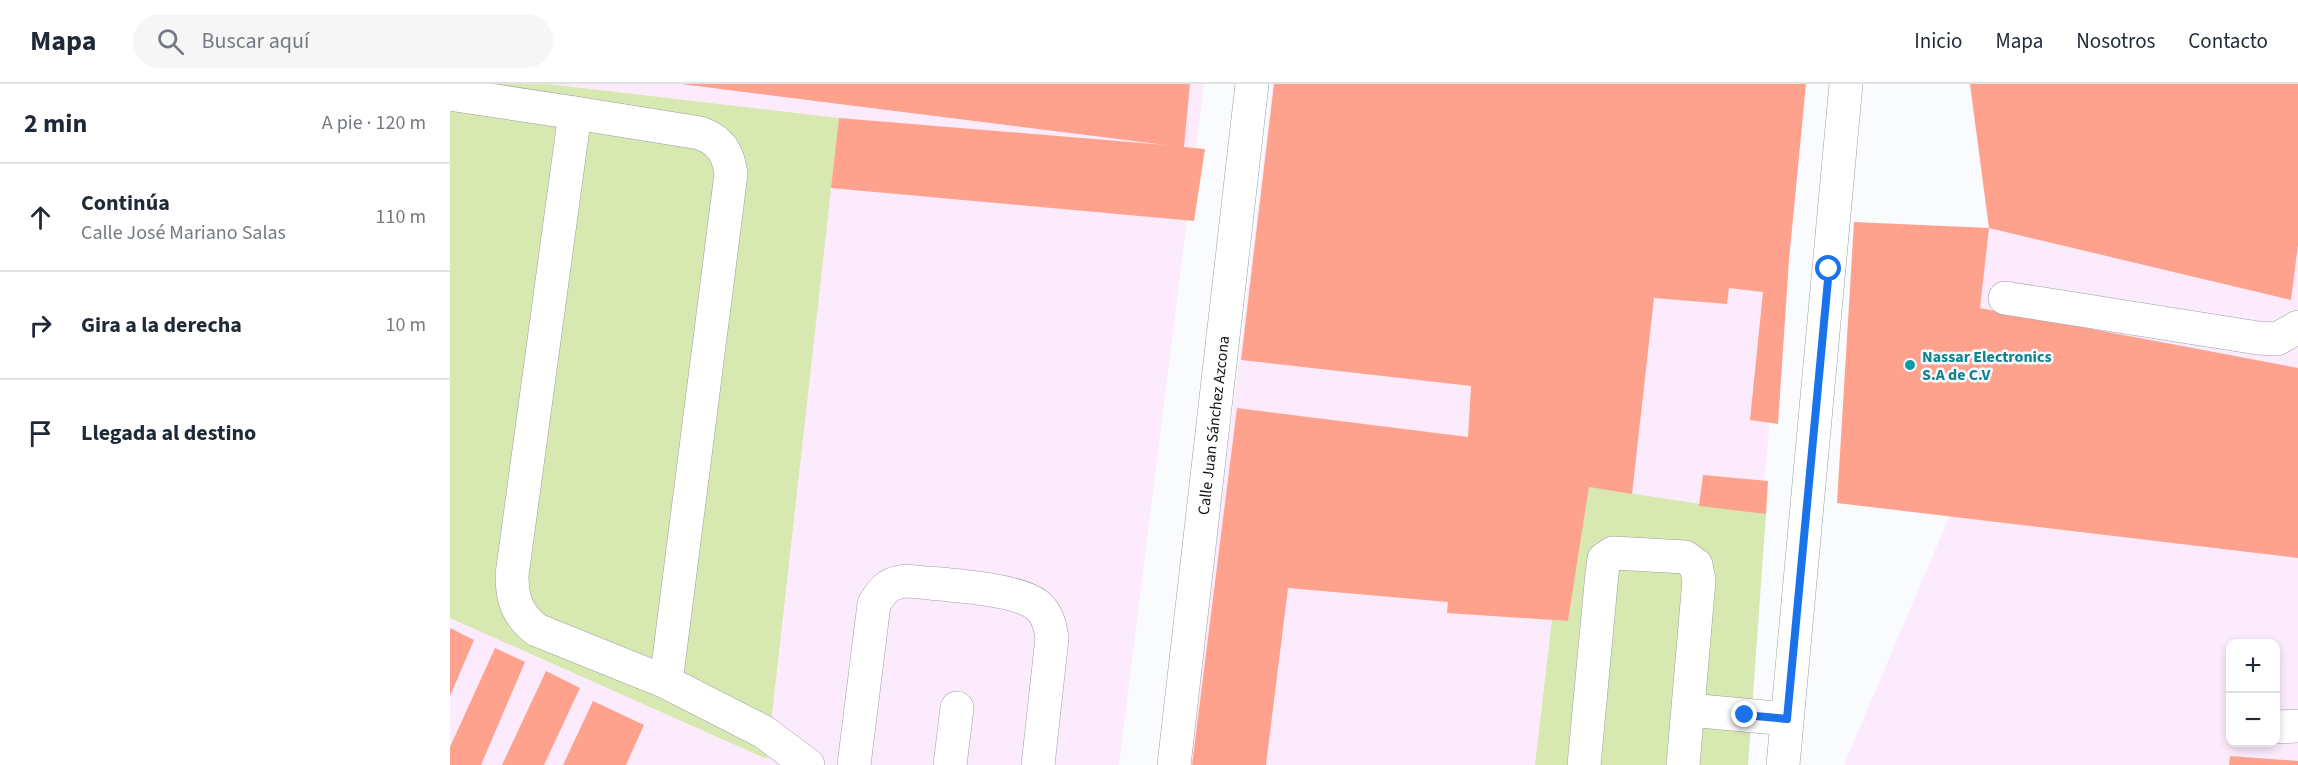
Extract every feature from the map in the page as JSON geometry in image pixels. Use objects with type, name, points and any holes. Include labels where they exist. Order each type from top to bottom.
[{"type":"street","name":"Calle Juan Sánchez Azcona","points":[[1174,765],[1252,84]]},
{"type":"street","points":[[1783,765],[1845,84]]},
{"type":"street","points":[[450,94],[700,133],[715,139],[729,159],[731,174],[666,682]]},
{"type":"street","points":[[575,113],[512,591],[516,607],[523,620],[537,630],[666,682],[764,732],[808,765]]},
{"type":"street","points":[[2005,298],[2258,338],[2277,339],[2298,327]]},
{"type":"street","points":[[1584,765],[1602,573],[1604,559],[1612,553],[1685,556],[1696,565],[1699,580],[1683,765]]},
{"type":"street","points":[[854,765],[874,604],[883,589],[894,582],[908,581],[1026,598],[1039,607],[1050,622],[1052,638],[1038,765]]},
{"type":"street","points":[[1690,700],[1788,709]]},
{"type":"street","points":[[950,765],[957,708]]},
{"type":"street","points":[[2280,727],[2298,726]]},
{"type":"shaded area","points":[[450,84],[1204,84],[1119,765],[450,765]]},
{"type":"shaded area","points":[[1273,84],[1801,84],[1738,765],[1189,765]]},
{"type":"shaded area","points":[[1970,84],[2298,84],[2298,765],[1844,765],[1950,515],[1989,228]]},
{"type":"green space","points":[[450,84],[548,84],[839,118],[767,759],[450,618]]},
{"type":"green space","points":[[1589,487],[1766,514],[1748,765],[1535,765],[1552,620],[1568,621]]},
{"type":"building","points":[[681,84],[1190,84],[1184,147],[1205,149],[1194,221],[831,188],[839,118],[1166,145]]},
{"type":"building","points":[[1274,84],[1806,84],[1789,260],[1778,424],[1750,420],[1763,292],[1729,288],[1727,304],[1654,298],[1632,494],[1589,487],[1568,621],[1447,613],[1448,602],[1288,588],[1266,765],[1192,765],[1237,408],[1468,437],[1471,386],[1241,360]]},
{"type":"building","points":[[1970,84],[2298,84],[2298,245],[2291,300],[1989,228]]},
{"type":"building","points":[[1854,222],[1989,228],[1980,308],[2298,368],[2298,558],[1837,503]]},
{"type":"building","points":[[1703,475],[1768,481],[1766,514],[1699,506]]},
{"type":"building","points":[[450,628],[474,640],[450,696]]},
{"type":"building","points":[[495,648],[525,662],[481,765],[450,765],[450,747]]},
{"type":"building","points":[[546,671],[580,688],[544,765],[502,765]]},
{"type":"building","points":[[593,701],[644,725],[626,765],[563,765]]},
{"type":"building","points":[[2230,756],[2298,761],[2298,765],[2229,765]]},
{"type":"place","name":"Nassar Electronics S.A de C.V","points":[[1910,365]]},
{"type":"route","points":[[1745,715],[1787,719],[1829,269]]}]
